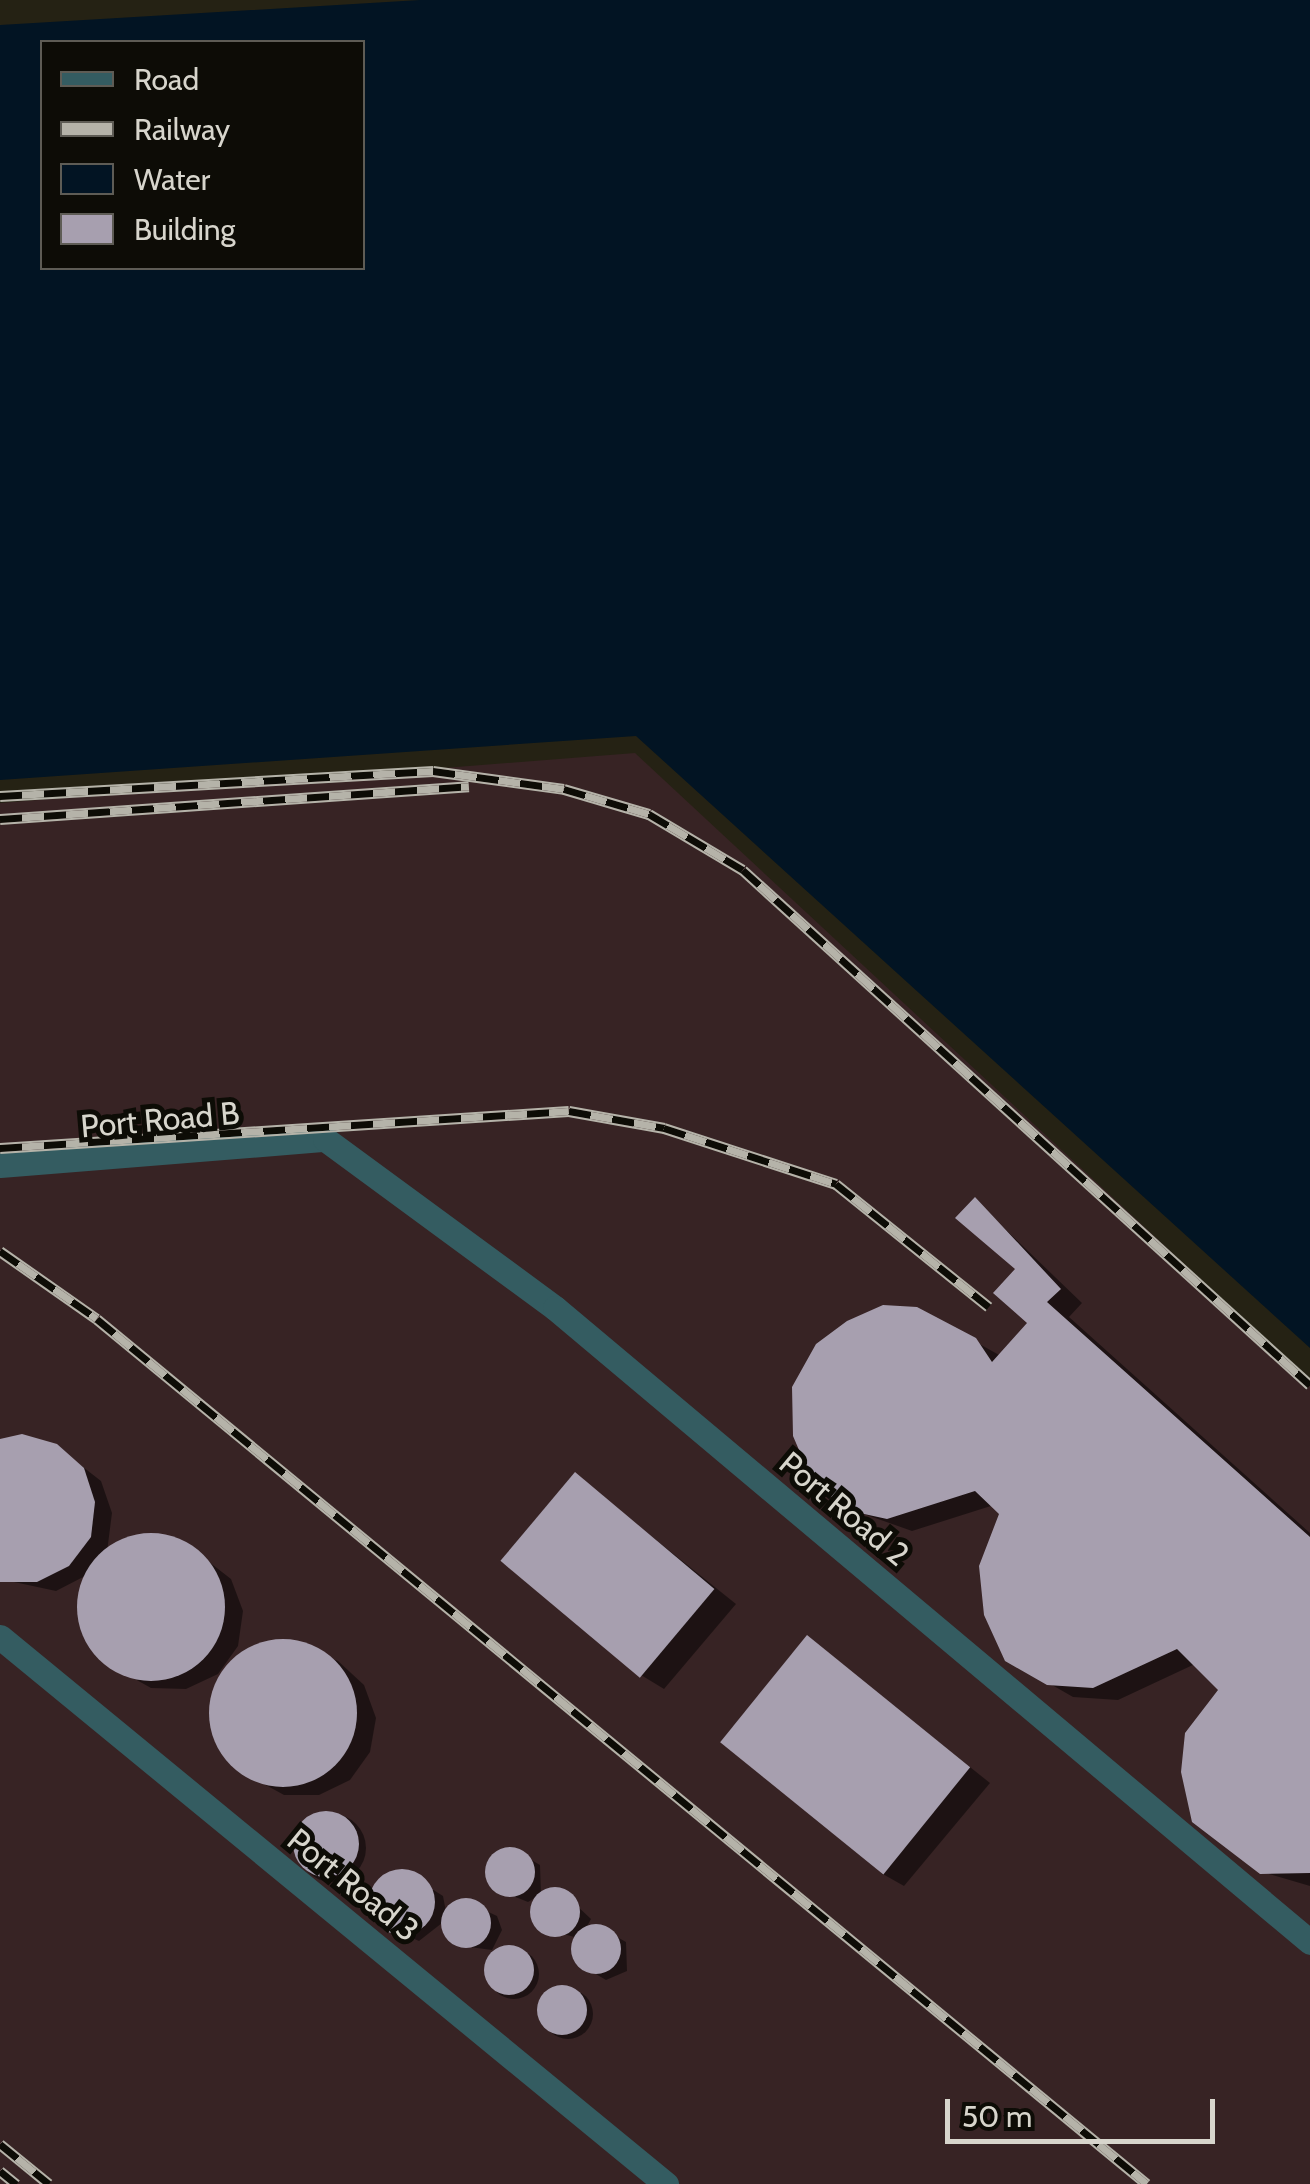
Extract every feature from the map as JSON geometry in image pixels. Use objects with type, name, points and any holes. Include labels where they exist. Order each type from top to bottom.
[{"type":"lane","name":"Port Road B","points":[[0,1165],[325,1139]]},
{"type":"lane","name":"Port Road 2","points":[[325,1139],[555,1308],[1310,1942]]},
{"type":"lane","name":"Port Road 3","points":[[0,1637],[666,2184]]},
{"type":"shaded area","points":[[635,753],[1310,1381],[1310,2184],[0,2184],[0,803]]},
{"type":"water","points":[[420,0],[1310,0],[1310,1348],[636,736],[0,780],[0,25]]},
{"type":"building","points":[[975,1197],[1061,1289],[1047,1302],[1310,1537],[1310,1873],[1260,1874],[1192,1822],[1181,1772],[1185,1733],[1218,1690],[1177,1649],[1093,1688],[1047,1685],[1005,1661],[984,1615],[979,1566],[999,1514],[975,1491],[887,1519],[846,1510],[811,1478],[793,1436],[792,1387],[816,1344],[847,1321],[883,1305],[917,1307],[976,1338],[992,1362],[1027,1323],[993,1293],[1015,1269],[955,1218]]},
{"type":"building","points":[[22,1434],[57,1444],[84,1468],[95,1502],[91,1537],[69,1566],[37,1582],[0,1582],[0,1439]]},
{"type":"building","points":[[575,1472],[714,1589],[640,1678],[500,1561]]},
{"type":"building","points":[[151,1533],[179,1539],[203,1555],[219,1579],[225,1607],[219,1635],[203,1659],[179,1675],[151,1681],[123,1675],[99,1659],[83,1635],[77,1607],[83,1579],[99,1555],[123,1539]]},
{"type":"building","points":[[807,1635],[970,1767],[883,1874],[720,1742]]},
{"type":"building","points":[[283,1639],[311,1645],[335,1661],[351,1685],[357,1713],[351,1741],[335,1765],[311,1781],[283,1787],[255,1781],[231,1765],[215,1741],[209,1713],[215,1685],[231,1661],[255,1645]]},
{"type":"building","points":[[326,1811],[350,1820],[359,1844],[350,1868],[326,1877],[302,1868],[293,1844],[302,1820]]},
{"type":"building","points":[[510,1847],[528,1854],[535,1872],[528,1890],[510,1897],[492,1890],[485,1872],[492,1854]]},
{"type":"building","points":[[402,1869],[426,1878],[435,1902],[426,1926],[402,1935],[378,1926],[369,1902],[378,1878]]},
{"type":"building","points":[[555,1887],[573,1894],[580,1912],[573,1930],[555,1937],[537,1930],[530,1912],[537,1894]]},
{"type":"building","points":[[466,1898],[484,1905],[491,1923],[484,1941],[466,1948],[448,1941],[441,1923],[448,1905]]},
{"type":"building","points":[[596,1924],[614,1931],[621,1949],[614,1967],[596,1974],[578,1967],[571,1949],[578,1931]]},
{"type":"building","points":[[509,1945],[527,1952],[534,1970],[527,1988],[509,1995],[491,1988],[484,1970],[491,1952]]},
{"type":"building","points":[[562,1985],[580,1992],[587,2010],[580,2028],[562,2035],[544,2028],[537,2010],[544,1992]]},
{"type":"railway","points":[[0,796],[433,771],[564,789],[649,814],[743,870],[1310,1385]]},
{"type":"railway","points":[[0,819],[469,786]]},
{"type":"railway","points":[[0,1148],[569,1111],[664,1128],[836,1184],[989,1307]]},
{"type":"railway","points":[[0,1251],[97,1319],[1147,2184]]},
{"type":"railway","points":[[0,2144],[49,2184]]},
{"type":"railway","points":[[0,2171],[16,2184]]}]
